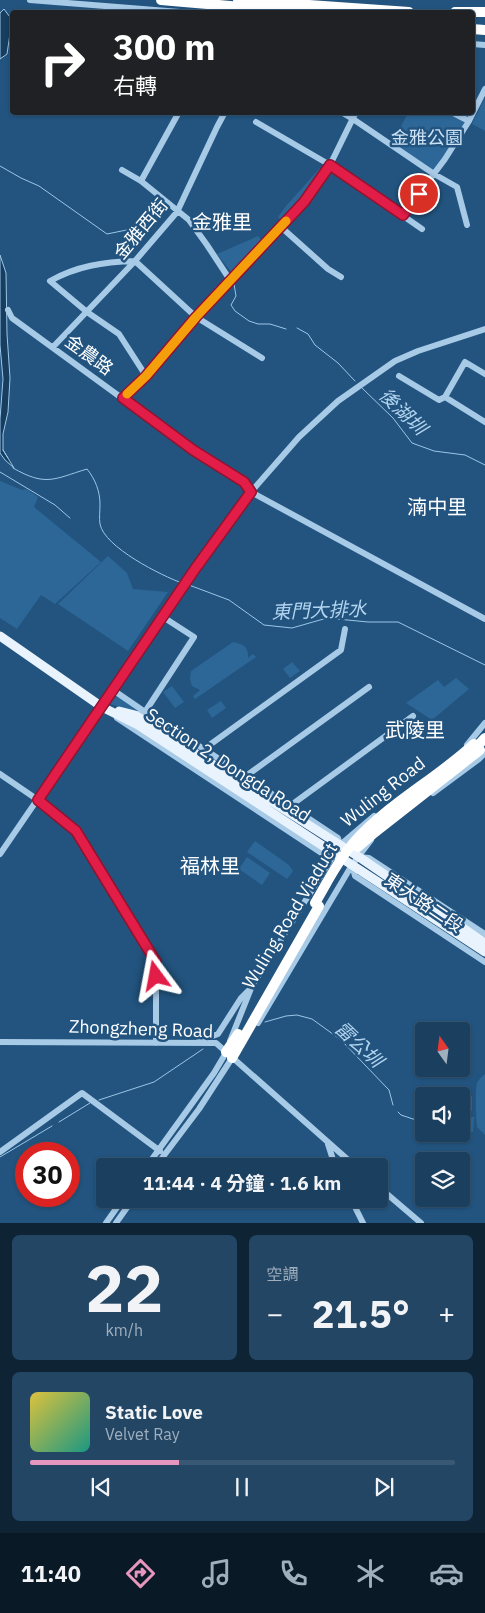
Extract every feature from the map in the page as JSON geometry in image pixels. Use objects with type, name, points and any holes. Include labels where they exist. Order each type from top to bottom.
[{"type":"highway","points":[[161,0],[277,10]]},
{"type":"highway","points":[[238,0],[380,10]]},
{"type":"highway","name":"Wuling Road Viaduct","points":[[229,1055],[344,855],[364,832],[400,801],[468,750],[485,730]]},
{"type":"highway","points":[[402,795],[426,787],[484,745]]},
{"type":"highway","name":"Wuling Road Viaduct","points":[[317,904],[344,864],[361,844],[471,759],[484,745]]},
{"type":"highway","points":[[416,805],[426,787]]},
{"type":"main road","name":"Section 2, Dongda Road","points":[[0,636],[102,706],[138,725],[337,849],[359,857],[485,943]]},
{"type":"main road","name":"Section 2, Dongda Road","points":[[337,849],[352,865],[485,952]]},
{"type":"street","points":[[30,0],[155,10]]},
{"type":"street","points":[[475,109],[485,89]]},
{"type":"street","points":[[141,181],[177,115]]},
{"type":"street","name":"金雅西街","points":[[53,347],[135,261],[177,212],[223,115]]},
{"type":"street","points":[[457,115],[469,121]]},
{"type":"street","points":[[403,215],[446,159],[472,115]]},
{"type":"street","points":[[123,398],[146,376],[196,317],[304,202],[330,165],[355,116],[434,174],[457,186],[467,225]]},
{"type":"street","points":[[256,122],[330,165],[422,230]]},
{"type":"street","points":[[122,170],[141,181],[193,226],[230,280]]},
{"type":"street","points":[[281,227],[328,269],[340,277]]},
{"type":"street","points":[[146,376],[119,334],[87,312],[50,281],[68,272],[110,262],[135,261],[196,317],[262,358]]},
{"type":"street","name":"金農路","points":[[8,310],[12,318],[193,450],[244,482],[251,492],[485,619]]},
{"type":"street","points":[[0,854],[191,575],[273,464],[322,414],[395,361],[418,351],[485,330]]},
{"type":"street","points":[[399,376],[439,400],[444,397],[465,362],[485,374]]},
{"type":"street","points":[[444,397],[485,422]]},
{"type":"street","points":[[145,712],[194,637],[163,617]]},
{"type":"street","points":[[204,749],[341,650],[345,629]]},
{"type":"street","points":[[246,776],[369,687]]},
{"type":"street","points":[[113,690],[155,720]]},
{"type":"street","points":[[102,706],[141,714],[155,720],[204,749],[338,838],[337,849]]},
{"type":"street","points":[[290,806],[413,716]]},
{"type":"street","name":"Wuling Road","points":[[229,1055],[233,1030],[252,986],[337,849],[384,808],[463,749],[485,723]]},
{"type":"street","name":"Wuling Road","points":[[229,1055],[255,1027],[352,865],[369,842],[479,759],[484,745]]},
{"type":"street","points":[[0,774],[38,800],[76,831],[156,962],[156,1043]]},
{"type":"street","name":"東大路二段","points":[[359,857],[369,858],[485,934]]},
{"type":"street","name":"東大路二段","points":[[352,865],[355,876],[485,962]]},
{"type":"street","points":[[194,1042],[218,1034],[241,998],[252,986]]},
{"type":"street","name":"Zhongzheng Road","points":[[0,1042],[216,1043],[346,1158]]},
{"type":"street","points":[[152,1158],[229,1055]]},
{"type":"street","points":[[162,1158],[199,1109],[229,1055]]},
{"type":"street","points":[[0,1152],[82,1093],[165,1154]]},
{"type":"street","points":[[328,1143],[333,1158]]},
{"type":"street","points":[[388,1195],[421,1223]]},
{"type":"street","points":[[106,1223],[117,1208]]},
{"type":"street","points":[[116,1223],[127,1208]]},
{"type":"street","points":[[356,1208],[363,1223]]},
{"type":"green space","points":[[485,98],[485,131],[472,124]]},
{"type":"green space","name":"金雅公園","points":[[407,115],[449,115],[465,122],[444,158],[434,171],[392,144]]},
{"type":"green space","points":[[320,168],[323,168],[322,172],[281,220],[278,217],[286,206]]},
{"type":"green space","points":[[258,236],[263,243],[233,274],[217,254]]},
{"type":"green space","points":[[0,481],[22,490],[26,489],[38,497],[34,507],[101,562],[55,604],[41,595],[17,629],[0,618]]},
{"type":"green space","points":[[108,556],[127,573],[133,589],[168,592],[128,651],[58,604]]},
{"type":"green space","points":[[233,642],[245,647],[248,658],[253,654],[256,657],[195,699],[193,696],[200,690],[192,686],[190,679],[191,671]]},
{"type":"green space","points":[[292,662],[300,671],[290,678],[283,669]]},
{"type":"green space","points":[[456,678],[469,689],[432,720],[406,703],[438,680],[444,687]]},
{"type":"green space","points":[[172,686],[184,702],[175,708],[163,692]]},
{"type":"green space","points":[[117,695],[144,714],[110,704]]},
{"type":"green space","points":[[221,701],[226,708],[212,718],[207,710]]},
{"type":"green space","points":[[255,841],[289,865],[293,871],[287,879],[247,852]]},
{"type":"green space","points":[[247,857],[270,873],[262,885],[239,869]]},
{"type":"green space","points":[[485,1074],[485,1135],[477,1127],[476,1098],[477,1083]]},
{"type":"green space","points":[[470,1096],[472,1096],[472,1111],[470,1111]]},
{"type":"green space","points":[[470,1117],[474,1117],[473,1132],[470,1132]]},
{"type":"shaded area","points":[[4,9],[10,17],[10,34],[7,54],[0,59],[0,13]]},
{"type":"shaded area","points":[[0,255],[6,273],[10,378],[8,412],[3,434],[3,450],[14,468],[0,453],[3,379],[0,345]]},
{"type":"waterway","points":[[0,166],[39,186],[107,234],[156,224]]},
{"type":"waterway","name":"後湖圳","points":[[234,284],[236,296],[231,305],[235,311],[249,321],[258,324],[270,324],[286,329]]},
{"type":"waterway","name":"後湖圳","points":[[297,328],[308,334],[315,345],[338,363],[355,381]]},
{"type":"waterway","name":"後湖圳","points":[[362,388],[393,418],[412,443],[434,451],[465,455],[485,465]]},
{"type":"waterway","name":"東門大排水","points":[[3,450],[8,458]]},
{"type":"waterway","name":"東門大排水","points":[[13,468],[34,478],[42,479],[58,478],[87,469],[95,481],[98,490],[100,524],[104,533],[122,551],[135,560],[182,583]]},
{"type":"waterway","points":[[0,472],[55,505],[70,518]]},
{"type":"waterway","name":"東門大排水","points":[[189,585],[229,600],[264,625],[292,628],[327,618],[368,622],[398,622],[485,665]]},
{"type":"waterway","name":"雷公圳","points":[[265,1022],[297,1015],[312,1019],[341,1040],[389,1090],[393,1105]]},
{"type":"waterway","name":"雷公圳","points":[[99,1100],[154,1082],[203,1049]]},
{"type":"waterway","name":"雷公圳","points":[[59,1122],[90,1103]]},
{"type":"waterway","name":"雷公圳","points":[[398,1112],[401,1115],[415,1120]]},
{"type":"waterway","name":"雷公圳","points":[[0,1157],[52,1126]]},
{"type":"slow traffic","points":[[127,394],[146,376],[196,317],[286,221]]},
{"type":"district","name":"金雅里","points":[[222,222]]},
{"type":"district","name":"湳中里","points":[[437,507]]},
{"type":"district","name":"武陵里","points":[[415,730]]},
{"type":"district","name":"福林里","points":[[210,866]]},
{"type":"route","points":[[156,976],[156,962],[76,831],[38,800],[195,569],[251,492],[244,482],[193,450],[123,398],[146,376],[196,317],[304,202],[330,165],[403,215],[419,194]]}]
